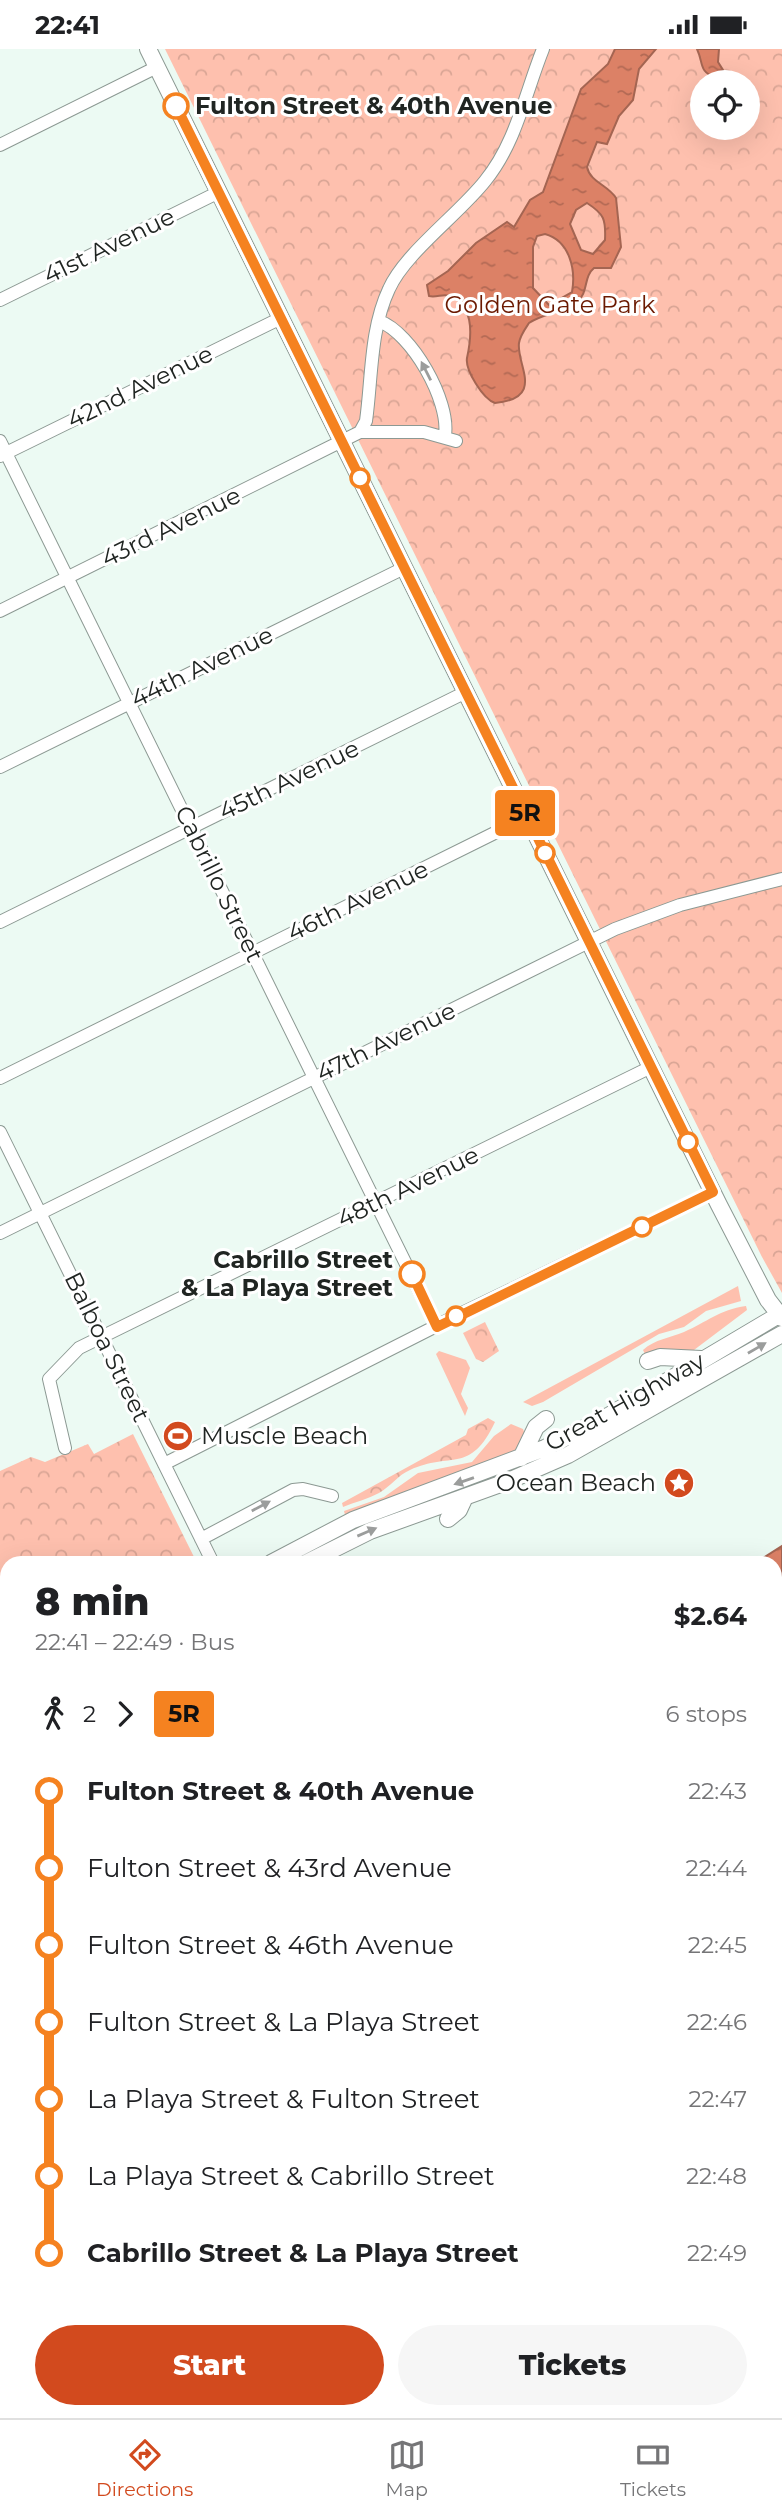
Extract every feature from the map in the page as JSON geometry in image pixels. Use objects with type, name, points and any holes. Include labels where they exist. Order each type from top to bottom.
[{"type":"main road","points":[[148,49],[761,1289],[781,1315]]},
{"type":"main road","name":"Great Highway","points":[[284,1556],[353,1520],[521,1458],[610,1415],[781,1315]]},
{"type":"main road","name":"Great Highway","points":[[320,1556],[370,1531],[526,1474],[599,1440],[782,1334]]},
{"type":"main road","points":[[648,1361],[660,1357],[703,1359]]},
{"type":"main road","points":[[521,1458],[536,1427],[546,1419]]},
{"type":"main road","points":[[448,1519],[459,1510],[466,1497]]},
{"type":"street","points":[[379,321],[390,327],[423,363],[451,438],[413,431],[360,432],[367,418],[379,321],[387,292],[396,277],[474,194],[500,160],[521,114],[543,49]]},
{"type":"street","points":[[0,145],[157,67]]},
{"type":"street","name":"41st Avenue","points":[[0,300],[219,193]]},
{"type":"street","name":"42nd Avenue","points":[[2,450],[281,318]]},
{"type":"street","name":"43rd Avenue","points":[[0,611],[360,432]]},
{"type":"street","name":"Cabrillo Street","points":[[2,450],[68,578],[437,1327]]},
{"type":"street","name":"44th Avenue","points":[[0,767],[404,568]]},
{"type":"street","name":"45th Avenue","points":[[0,922],[466,692]]},
{"type":"street","name":"46th Avenue","points":[[0,1078],[527,817]]},
{"type":"street","name":"47th Avenue","points":[[0,1233],[589,942],[680,905],[782,879]]},
{"type":"street","name":"48th Avenue","points":[[65,1448],[50,1376],[79,1347],[651,1067]]},
{"type":"street","name":"Balboa Street","points":[[0,1132],[210,1556]]},
{"type":"street","points":[[164,1464],[713,1192]]},
{"type":"street","points":[[201,1538],[293,1490],[303,1489],[332,1496]]},
{"type":"green space","name":"Golden Gate Park","points":[[165,49],[782,49],[782,1293],[762,1257]]},
{"type":"green space","points":[[738,1286],[741,1301],[706,1311],[684,1327],[659,1334],[543,1402],[532,1406],[523,1402]]},
{"type":"green space","points":[[746,1306],[747,1310],[690,1353],[647,1358],[643,1350],[652,1343],[684,1332],[721,1313]]},
{"type":"green space","points":[[485,1322],[499,1351],[483,1362],[476,1359],[463,1333]]},
{"type":"green space","points":[[439,1351],[466,1360],[470,1368],[461,1394],[468,1408],[465,1416],[436,1354]]},
{"type":"green space","points":[[488,1418],[495,1422],[486,1439],[468,1455],[410,1470],[379,1493],[343,1507],[342,1503],[466,1435],[468,1429]]},
{"type":"green space","points":[[511,1424],[523,1429],[526,1437],[516,1453],[345,1515],[344,1511],[384,1497],[418,1473],[472,1462],[494,1436]]},
{"type":"green space","points":[[133,1434],[194,1556],[0,1556],[0,1471],[31,1457],[45,1462],[88,1444],[94,1454]]},
{"type":"water","points":[[615,49],[656,49],[639,69],[633,100],[619,116],[607,144],[597,142],[587,167],[592,176],[616,198],[621,247],[611,268],[594,268],[577,302],[529,323],[519,343],[524,388],[520,395],[511,400],[495,403],[480,390],[469,370],[467,358],[470,324],[464,307],[450,296],[429,296],[427,285],[448,271],[476,243],[507,222],[514,227],[530,200],[543,192],[581,89],[608,64]],"holes":[[[587,203],[597,210],[605,227],[605,240],[593,254],[581,250],[570,224],[576,210]],[[545,234],[554,238],[566,250],[573,275],[572,292],[549,305],[533,288],[533,247],[537,236]]]},
{"type":"water","points":[[697,49],[719,49],[718,62],[723,70],[704,70]]},
{"type":"water","points":[[782,1546],[782,1556],[766,1556]]},
{"type":"bus line","name":"5R","points":[[176,106],[713,1192],[437,1327],[412,1274]]},
{"type":"place","name":"Fulton Street & 40th Avenue","points":[[176,106]]},
{"type":"place","name":"Cabrillo Street & La Playa Street","points":[[412,1274]]},
{"type":"place","name":"Muscle Beach","points":[[178,1436]]},
{"type":"place","name":"Ocean Beach","points":[[679,1483]]}]
